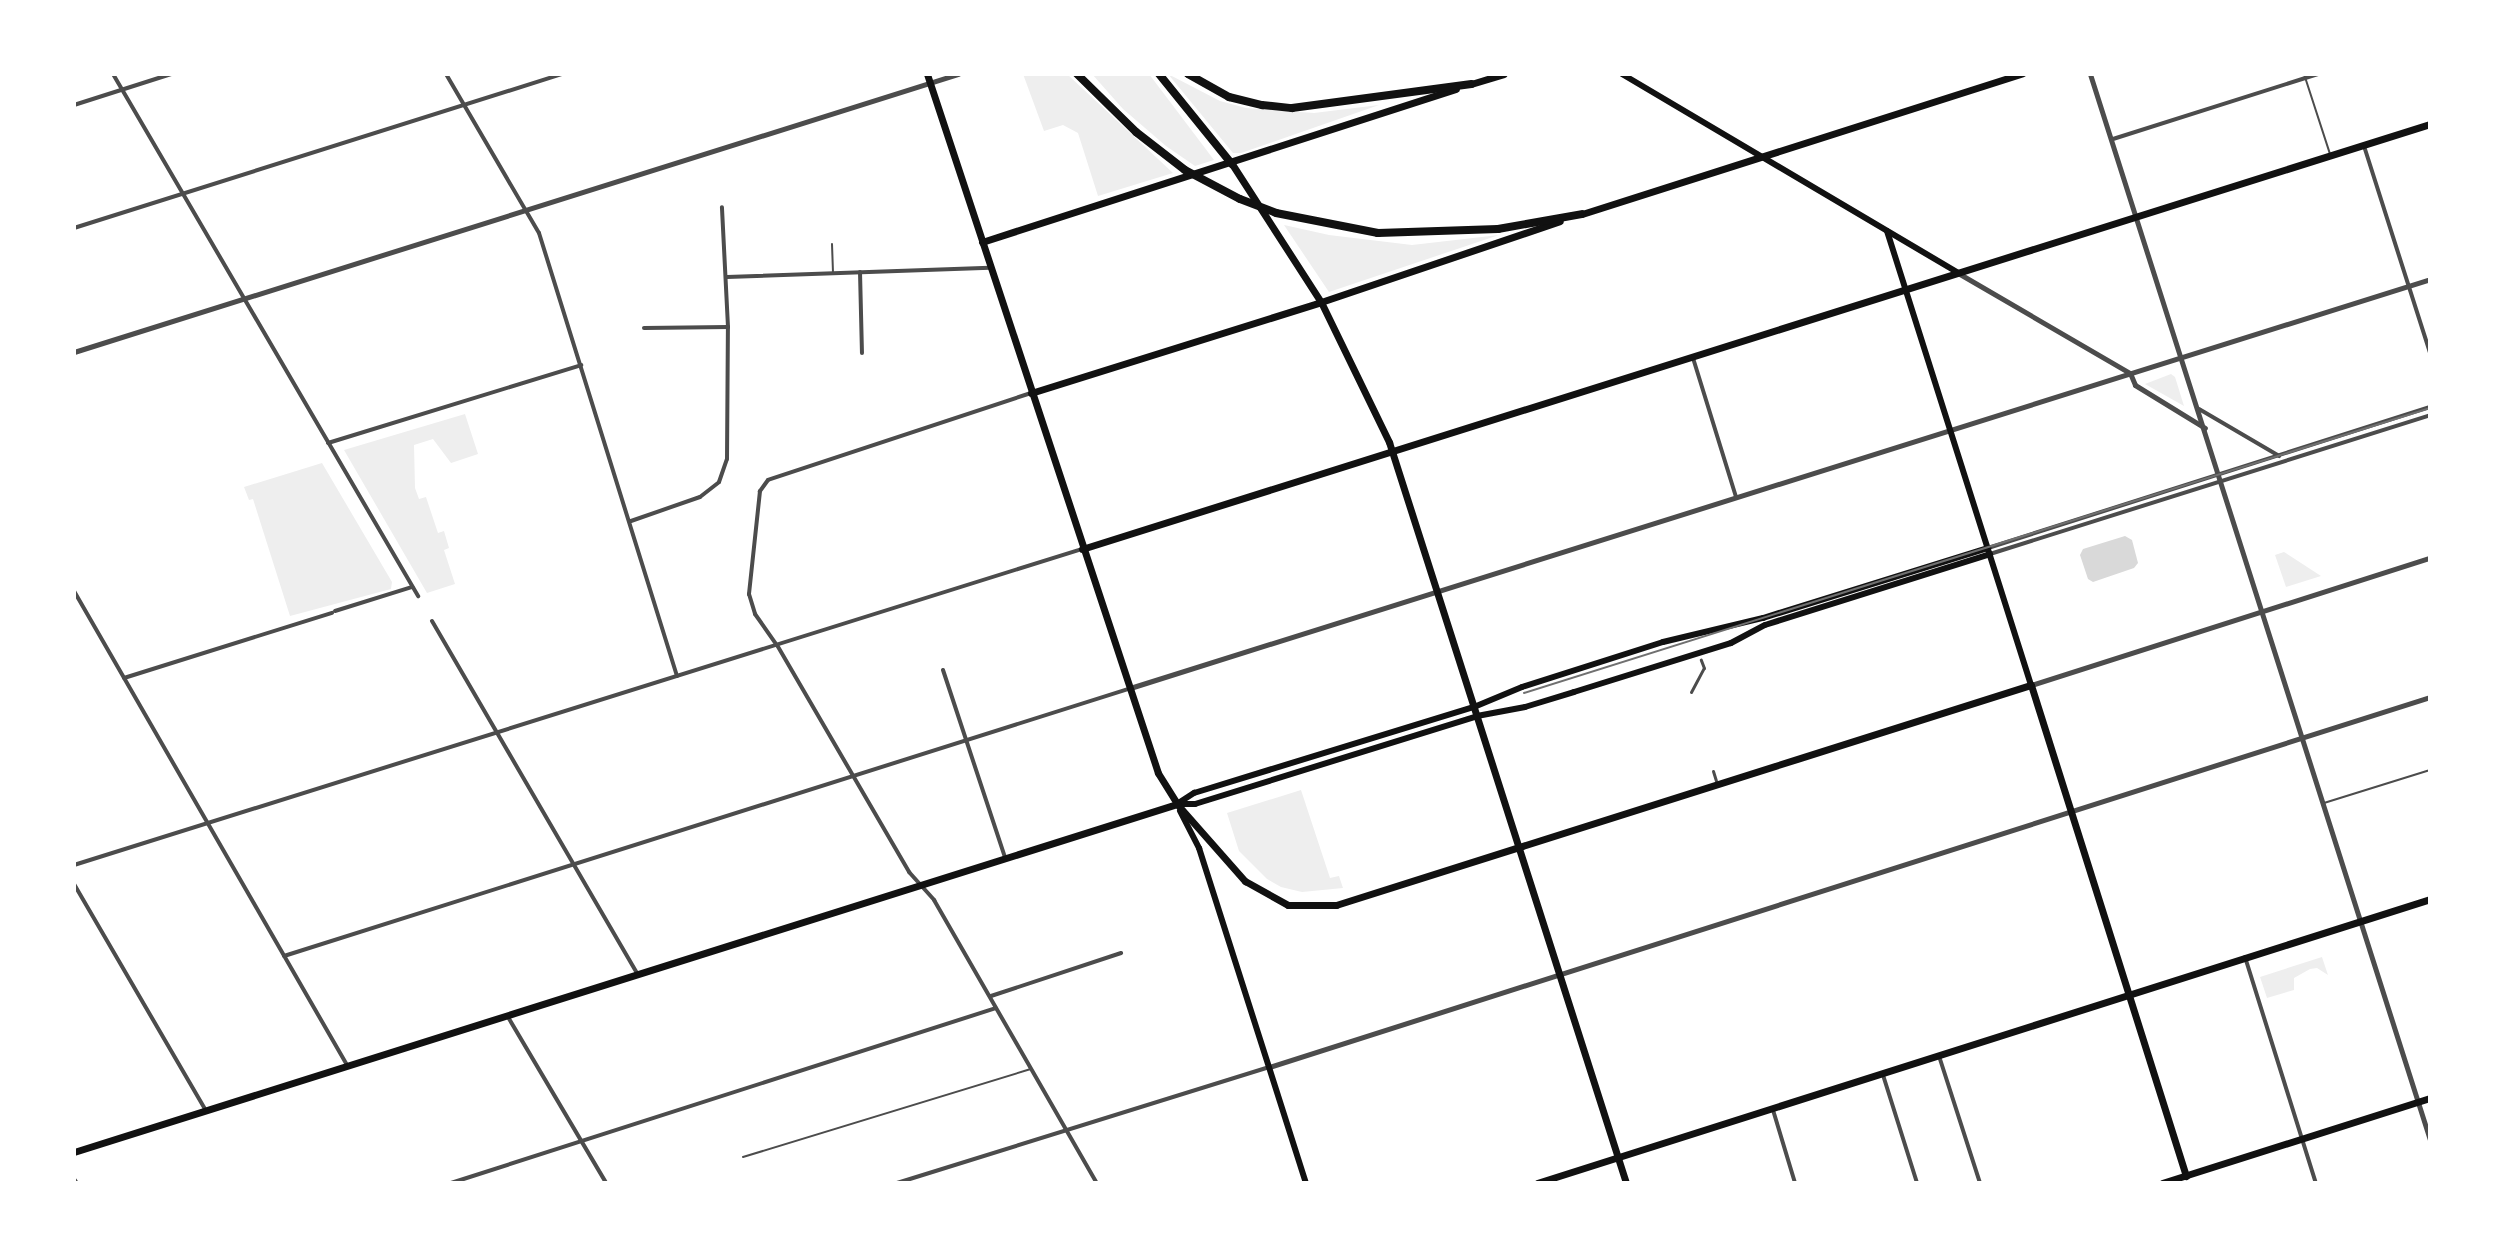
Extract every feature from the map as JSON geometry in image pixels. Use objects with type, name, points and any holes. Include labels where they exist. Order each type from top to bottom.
[{"type":"highway","points":[[1077,74],[1136,132],[1185,170],[1240,199],[1306,220],[1378,233],[1458,233],[1582,214]]},
{"type":"highway","points":[[1159,74],[1232,164]]},
{"type":"highway","points":[[1188,74],[1229,97],[1292,108],[1471,84]]},
{"type":"main road","points":[[927,74],[1158,773],[1199,848],[1306,1183]]},
{"type":"main road","points":[[982,242],[1504,74]]},
{"type":"main road","points":[[1622,74],[1958,273]]},
{"type":"main road","points":[[1031,393],[2022,74]]},
{"type":"main road","points":[[1082,549],[2430,124]]},
{"type":"main road","points":[[1232,164],[1321,302],[1392,451],[1626,1183]]},
{"type":"main road","points":[[1887,231],[2187,1179]]},
{"type":"main road","points":[[1476,712],[1525,707],[1672,662],[1731,643],[1765,625],[1990,552]]},
{"type":"main road","points":[[74,1152],[1177,804],[1195,804],[1476,712],[1522,687],[1656,645],[1763,618],[1990,552]]},
{"type":"main road","points":[[1177,804],[1245,881],[1288,905],[1336,905],[2031,685]]},
{"type":"main road","points":[[1537,1183],[2430,899]]},
{"type":"main road","points":[[2162,1183],[2187,1179],[2430,1098]]},
{"type":"street","points":[[113,74],[418,596]]},
{"type":"street","points":[[74,105],[171,74]]},
{"type":"street","points":[[446,74],[539,233],[677,676]]},
{"type":"street","points":[[74,228],[562,74]]},
{"type":"street","points":[[74,352],[958,74]]},
{"type":"street","points":[[2090,74],[2222,479],[2430,1140]]},
{"type":"street","points":[[2113,139],[2318,74]]},
{"type":"street","points":[[2364,145],[2430,353]]},
{"type":"street","points":[[631,521],[700,497],[719,482],[727,459],[730,424],[727,277],[722,207]]},
{"type":"street","points":[[727,277],[990,268]]},
{"type":"street","points":[[860,272],[862,353]]},
{"type":"street","points":[[1958,273],[2130,373],[2135,385],[2205,428]]},
{"type":"street","points":[[284,956],[2430,279]]},
{"type":"street","points":[[644,328],[728,327]]},
{"type":"street","points":[[1692,356],[1736,497]]},
{"type":"street","points":[[328,443],[581,365]]},
{"type":"street","points":[[1031,393],[768,480],[760,491],[749,594],[755,614],[777,645],[909,872],[934,900],[1097,1183]]},
{"type":"street","points":[[2222,479],[2279,456],[2430,407]]},
{"type":"street","points":[[2199,409],[2279,456]]},
{"type":"street","points":[[1990,552],[2430,415]]},
{"type":"street","points":[[74,865],[1082,549]]},
{"type":"street","points":[[2031,685],[2430,558]]},
{"type":"street","points":[[124,678],[412,587]]},
{"type":"street","points":[[74,591],[348,1067]]},
{"type":"street","points":[[432,621],[638,975]]},
{"type":"street","points":[[1691,692],[1704,668],[1701,660]]},
{"type":"street","points":[[943,670],[1005,858]]},
{"type":"street","points":[[897,1183],[2430,697]]},
{"type":"street","points":[[1713,771],[1717,785]]},
{"type":"street","points":[[74,884],[206,1111]]},
{"type":"street","points":[[990,997],[1121,953]]},
{"type":"street","points":[[2245,957],[2316,1183]]},
{"type":"street","points":[[451,1183],[996,1008]]},
{"type":"street","points":[[508,1017],[606,1183]]},
{"type":"street","points":[[1939,1055],[1980,1183]]},
{"type":"street","points":[[1882,1073],[1917,1183]]},
{"type":"street","points":[[1773,1107],[1795,1183]]},
{"type":"lane","points":[[2305,76],[2330,155]]},
{"type":"lane","points":[[832,244],[833,273]]},
{"type":"lane","points":[[2324,803],[2430,770]]},
{"type":"lane","points":[[743,1157],[1031,1069]]},
{"type":"shaded area","points":[[1023,74],[1067,74],[1173,173],[1098,196],[1078,133],[1063,125],[1044,131]]},
{"type":"shaded area","points":[[1092,74],[1149,74],[1214,160],[1195,166],[1166,146],[1123,109]]},
{"type":"shaded area","points":[[1168,74],[1220,101],[1246,108],[1314,113],[1379,105],[1241,153],[1233,153]]},
{"type":"shaded area","points":[[1284,225],[1329,235],[1412,245],[1499,235],[1329,292]]},
{"type":"shaded area","points":[[2171,374],[2175,377],[2184,406],[2145,384]]},
{"type":"shaded area","points":[[465,414],[478,454],[451,463],[433,439],[414,445],[415,488],[419,499],[426,497],[438,533],[444,531],[449,548],[444,550],[455,584],[427,593],[344,450]]},
{"type":"shaded area","points":[[322,463],[392,582],[391,589],[290,616],[253,499],[249,500],[244,487]]},
{"type":"shaded area","points":[[2125,536],[2132,540],[2138,563],[2134,568],[2093,582],[2088,579],[2080,555],[2083,549]]},
{"type":"shaded area","points":[[2284,552],[2321,576],[2286,587],[2275,555]]},
{"type":"shaded area","points":[[1301,790],[1330,878],[1339,876],[1343,888],[1302,892],[1281,887],[1267,879],[1239,851],[1227,813]]},
{"type":"shaded area","points":[[2322,957],[2328,975],[2317,968],[2310,969],[2294,978],[2294,990],[2267,998],[2260,977]]},
{"type":"tram line","points":[[1524,693],[2430,408]]}]
